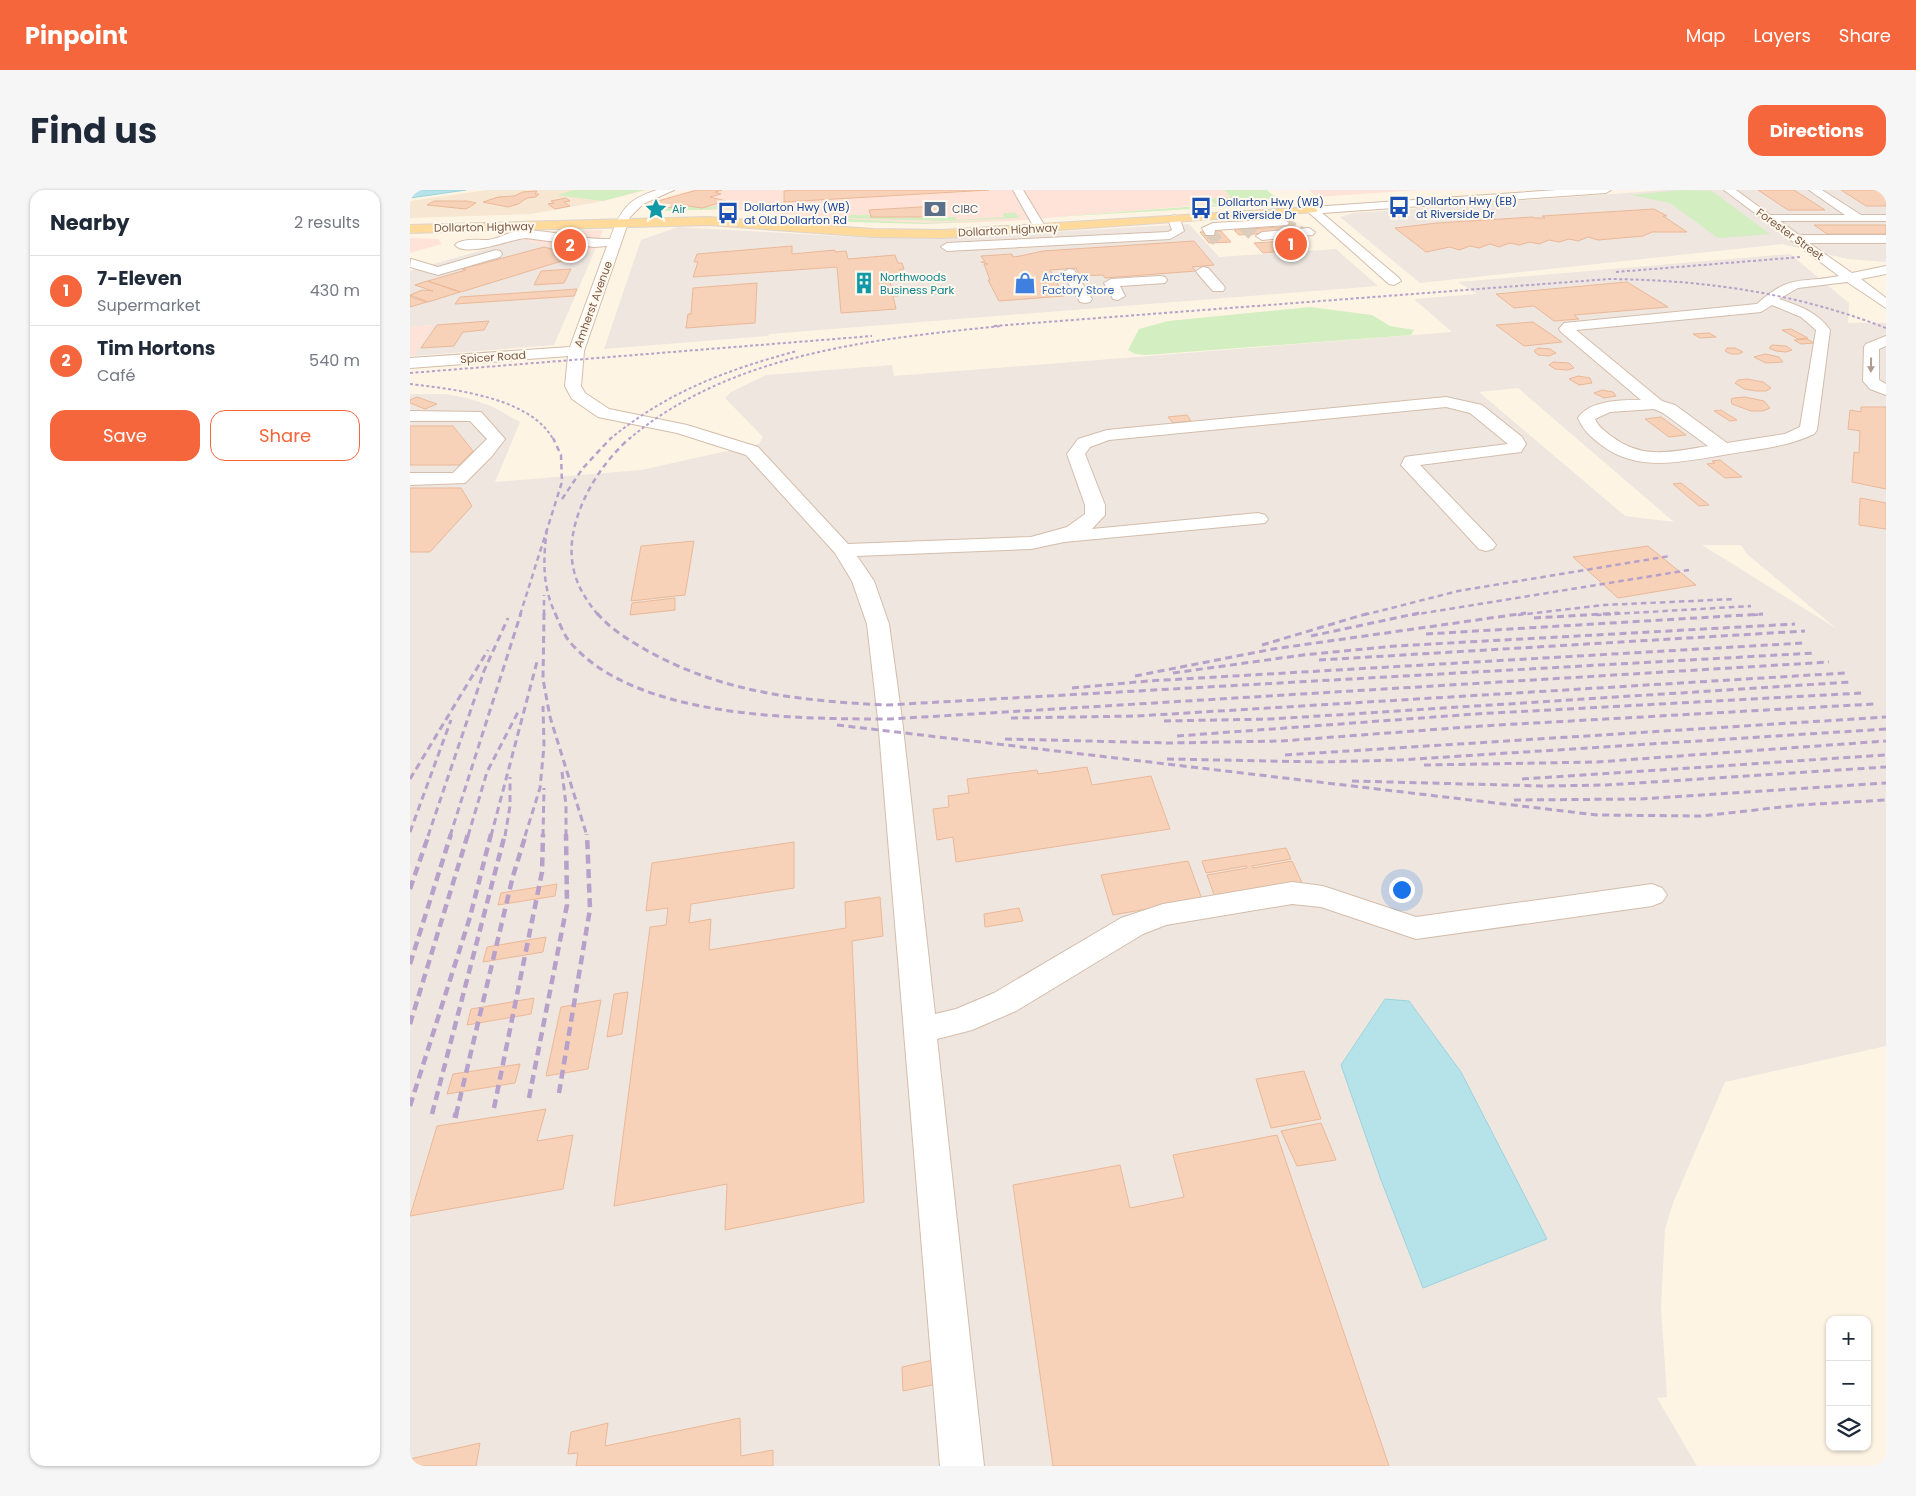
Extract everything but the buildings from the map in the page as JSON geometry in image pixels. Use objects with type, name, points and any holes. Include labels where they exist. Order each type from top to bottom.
[{"type":"main road","name":"Dollarton Highway","points":[[1038,226],[1174,220],[1305,205]]},
{"type":"main road","name":"Dollarton Highway","points":[[410,229],[623,219],[918,234],[1305,205]]},
{"type":"main road","name":"Dollarton Highway","points":[[410,224],[476,226]]},
{"type":"street","points":[[623,219],[632,205],[640,200],[669,190]]},
{"type":"street","points":[[1018,190],[1038,226]]},
{"type":"street","name":"Dollarton Highway","points":[[1305,205],[1522,190]]},
{"type":"street","name":"Dollarton Highway","points":[[1305,205],[1606,190]]},
{"type":"street","name":"Forester Street","points":[[1729,190],[1886,304]]},
{"type":"street","points":[[1814,190],[1860,218]]},
{"type":"street","points":[[1305,205],[1394,281]]},
{"type":"street","points":[[1768,218],[1886,218]]},
{"type":"street","name":"Amherst Avenue","points":[[623,219],[576,351],[573,386],[578,396],[604,413],[681,430],[752,451],[843,550],[863,581],[878,624],[890,718],[962,1466]]},
{"type":"street","points":[[947,247],[1170,235],[1178,231],[1174,220]]},
{"type":"street","points":[[1210,232],[1208,228],[1283,223]]},
{"type":"street","points":[[461,245],[476,226]]},
{"type":"street","points":[[1227,227],[1238,238],[1310,232]]},
{"type":"street","points":[[449,251],[461,245],[493,243],[514,235],[585,232],[592,234],[592,242]]},
{"type":"street","points":[[538,235],[529,239],[566,249],[579,249],[592,242],[616,242]]},
{"type":"street","points":[[1797,239],[1886,239]]},
{"type":"street","points":[[1857,239],[1886,253]]},
{"type":"street","points":[[410,263],[438,270],[513,249],[493,243]]},
{"type":"street","points":[[410,263],[430,257]]},
{"type":"street","points":[[1203,270],[1218,288]]},
{"type":"street","points":[[1723,449],[1669,409],[1656,404],[1566,328],[1569,326],[1760,308],[1795,284],[1851,277],[1886,270]]},
{"type":"street","points":[[1069,273],[1084,299]]},
{"type":"street","points":[[1118,296],[1111,283],[1160,280]]},
{"type":"street","points":[[1656,404],[1604,409],[1593,412],[1586,418],[1590,427],[1617,449],[1631,454],[1667,458],[1789,439],[1808,430],[1823,330],[1818,322],[1806,313],[1770,300]]},
{"type":"street","points":[[1886,340],[1871,347],[1871,381],[1876,386],[1886,390]]},
{"type":"street","name":"Spicer Road","points":[[410,363],[576,351]]},
{"type":"street","points":[[1057,538],[1079,530],[1095,515],[1095,505],[1076,454],[1084,443],[1093,439],[1107,435],[1446,402],[1476,408],[1516,441],[1517,444],[1515,448],[1506,450],[1411,462],[1410,465],[1486,545]]},
{"type":"street","points":[[410,416],[475,416],[496,439],[486,452],[458,479],[410,479]]},
{"type":"street","points":[[843,550],[997,546],[1057,538],[1258,518]]},
{"type":"street","points":[[920,1030],[961,1021],[1005,1002],[1132,926],[1163,915],[1292,893],[1323,897],[1416,928],[1652,895]]},
{"type":"shaded area","points":[[487,190],[647,190],[598,202],[531,214],[410,218],[410,201]]},
{"type":"shaded area","points":[[693,190],[1266,190],[1276,199],[1011,221],[924,224],[847,220],[740,210],[657,210],[653,205],[661,199]]},
{"type":"shaded area","points":[[1309,190],[1419,190],[1317,197]]},
{"type":"shaded area","points":[[1666,190],[1886,190],[1886,262],[1848,259],[1782,244],[1420,283],[1340,217],[1354,213]]},
{"type":"shaded area","points":[[1189,224],[1219,257],[1336,249],[1378,286],[769,334],[768,336],[604,349],[641,240],[678,227],[854,237],[934,239]]},
{"type":"shaded area","points":[[603,230],[595,250],[580,255],[520,239],[547,231]]},
{"type":"shaded area","points":[[410,238],[438,239],[442,244],[410,253]]},
{"type":"shaded area","points":[[520,239],[580,255],[595,250],[554,345],[414,356],[433,325],[410,327],[410,271]]},
{"type":"shaded area","points":[[1790,254],[1849,303],[1848,323],[1886,323],[1886,1046],[1725,1082],[1673,1203],[1665,1229],[1661,1307],[1667,1397],[1657,1398],[1697,1466],[410,1466],[410,394],[445,394],[467,398],[491,406],[520,422],[495,482],[641,470],[759,444],[763,437],[725,398],[731,392],[766,375],[892,365],[894,376],[1452,332],[1414,299],[1477,294],[1458,282]],"holes":[[[1518,388],[1674,522],[1625,516],[1479,392]],[[1702,545],[1741,545],[1747,554],[1837,629]]]},
{"type":"shaded area","points":[[434,325],[414,356],[410,356],[410,327]]},
{"type":"green space","points":[[574,190],[644,190],[603,201],[557,195]]},
{"type":"green space","points":[[1224,190],[1267,190],[1276,198],[1215,204],[1210,199],[1231,197]]},
{"type":"green space","points":[[1682,190],[1712,191],[1770,234],[1718,238],[1670,203],[1631,195]]},
{"type":"green space","points":[[1252,202],[1254,204],[1052,217]]},
{"type":"green space","points":[[725,203],[729,204],[723,206],[722,209],[665,211],[651,207],[712,207]]},
{"type":"green space","points":[[937,213],[941,213],[943,217],[955,217],[957,220],[1004,217],[1003,213],[1016,213],[1019,218],[943,221],[845,218],[851,215],[870,215],[871,217],[895,215],[896,218],[937,217]]},
{"type":"green space","points":[[792,216],[925,223],[1020,219],[924,224],[853,222]]},
{"type":"green space","points":[[1310,307],[1372,315],[1390,326],[1414,330],[1411,335],[1146,355],[1135,354],[1128,350],[1139,329],[1168,321]]},
{"type":"water","points":[[410,190],[466,190],[410,198]]},
{"type":"water","points":[[1385,999],[1409,1001],[1461,1072],[1547,1239],[1423,1288],[1381,1180],[1341,1065]]},
{"type":"tunnel","points":[[1283,223],[1302,233]]},
{"type":"tunnel","points":[[1244,226],[1255,237]]},
{"type":"tunnel","points":[[1210,232],[1219,243]]},
{"type":"railway","points":[[1616,272],[1801,257]]},
{"type":"railway","points":[[994,326],[1609,279],[1680,282],[1784,297],[1852,316],[1886,328]]},
{"type":"railway","points":[[629,439],[669,410],[712,387],[758,369],[806,355],[854,345],[904,337],[1001,326]]},
{"type":"railway","points":[[410,373],[872,336]]},
{"type":"railway","points":[[610,439],[653,408],[698,384],[746,366],[797,351]]},
{"type":"railway","points":[[410,384],[468,393],[509,404],[527,413],[542,425],[553,439]]},
{"type":"railway","points":[[547,530],[562,482],[561,455],[553,438]]},
{"type":"railway","points":[[598,615],[583,594],[574,571],[573,535],[577,516],[594,481],[617,450],[630,438]]},
{"type":"railway","points":[[562,499],[583,468],[610,439]]},
{"type":"railway","points":[[520,615],[547,530]]},
{"type":"railway","points":[[547,530],[545,551],[546,583],[556,615]]},
{"type":"railway","points":[[1364,615],[1458,591],[1670,556]]},
{"type":"railway","points":[[1412,615],[1689,570]]},
{"type":"railway","points":[[544,595],[544,613]]},
{"type":"railway","points":[[1518,615],[1604,605],[1735,599]]},
{"type":"railway","points":[[1596,615],[1751,606]]},
{"type":"railway","points":[[450,836],[521,613]]},
{"type":"railway","points":[[544,613],[543,679],[550,717],[587,836]]},
{"type":"railway","points":[[555,613],[569,641],[598,667],[633,686],[674,700],[719,709],[809,718],[890,719],[1829,662]]},
{"type":"railway","points":[[597,613],[614,629],[646,650],[675,665],[704,676],[733,685],[793,697],[887,705],[1814,653]]},
{"type":"railway","points":[[1262,645],[1369,613]]},
{"type":"railway","points":[[1311,636],[1419,613]]},
{"type":"railway","points":[[1135,676],[1273,649],[1526,613]]},
{"type":"railway","points":[[1534,618],[1619,613]]},
{"type":"railway","points":[[1426,634],[1763,614],[1753,615]]},
{"type":"railway","points":[[428,836],[484,671],[508,618]]},
{"type":"railway","points":[[1173,673],[1303,655],[1395,646],[1795,624]]},
{"type":"railway","points":[[1319,660],[1805,631]]},
{"type":"railway","points":[[1072,688],[1148,681],[1803,643]]},
{"type":"railway","points":[[410,779],[488,650]]},
{"type":"railway","points":[[491,836],[538,658]]},
{"type":"railway","points":[[1011,718],[1137,716],[1845,673]]},
{"type":"railway","points":[[1164,721],[1272,719],[1851,682]]},
{"type":"railway","points":[[1177,736],[1475,714],[1863,693]]},
{"type":"railway","points":[[1005,739],[1170,743],[1281,741],[1481,726],[1874,704]]},
{"type":"railway","points":[[525,836],[540,788],[544,746],[543,706]]},
{"type":"railway","points":[[468,836],[487,772],[518,712]]},
{"type":"railway","points":[[1285,755],[1886,717]]},
{"type":"railway","points":[[410,832],[451,720]]},
{"type":"railway","points":[[837,725],[1597,815],[1701,816],[1800,805],[1886,800]]},
{"type":"railway","points":[[1167,759],[1321,762],[1399,760],[1886,729]]},
{"type":"railway","points":[[1424,765],[1597,762],[1886,741]]},
{"type":"railway","points":[[1522,779],[1886,755]]},
{"type":"railway","points":[[1352,781],[1544,786],[1606,785],[1886,767]]},
{"type":"railway","points":[[562,772],[566,805],[566,834]]},
{"type":"railway","points":[[505,836],[510,806],[510,777]]},
{"type":"railway","points":[[1514,800],[1641,799],[1886,783]]},
{"type":"railway","points":[[543,836],[544,788]]},
{"type":"railway","points":[[410,889],[429,834]]},
{"type":"railway","points":[[410,964],[451,834]]},
{"type":"railway","points":[[410,1024],[468,834]]},
{"type":"railway","points":[[410,1106],[470,917],[491,834]]},
{"type":"railway","points":[[432,1114],[505,834]]},
{"type":"railway","points":[[456,1115],[513,876],[526,834]]},
{"type":"railway","points":[[494,1108],[542,872],[543,834]]},
{"type":"railway","points":[[529,1098],[567,905],[566,834]]},
{"type":"railway","points":[[559,1093],[590,909],[587,834]]},
{"type":"railway","points":[[455,1118],[456,1113]]},
{"type":"place","name":"Dollarton Hwy (EB) at Riverside Dr","points":[[1399,207]]},
{"type":"place","name":"Dollarton Hwy (WB) at Riverside Dr","points":[[1201,208]]},
{"type":"place","name":"Air","points":[[656,209]]},
{"type":"place","name":"CIBC","points":[[935,209]]},
{"type":"place","name":"Dollarton Hwy (WB) at Old Dollarton Rd","points":[[728,213]]},
{"type":"place","name":"7-Eleven","points":[[1291,244]]},
{"type":"place","name":"Tim Hortons","points":[[570,245]]},
{"type":"place","name":"Northwoods Business Park","points":[[864,283]]},
{"type":"place","name":"Arc'teryx Factory Store","points":[[1025,283]]}]
